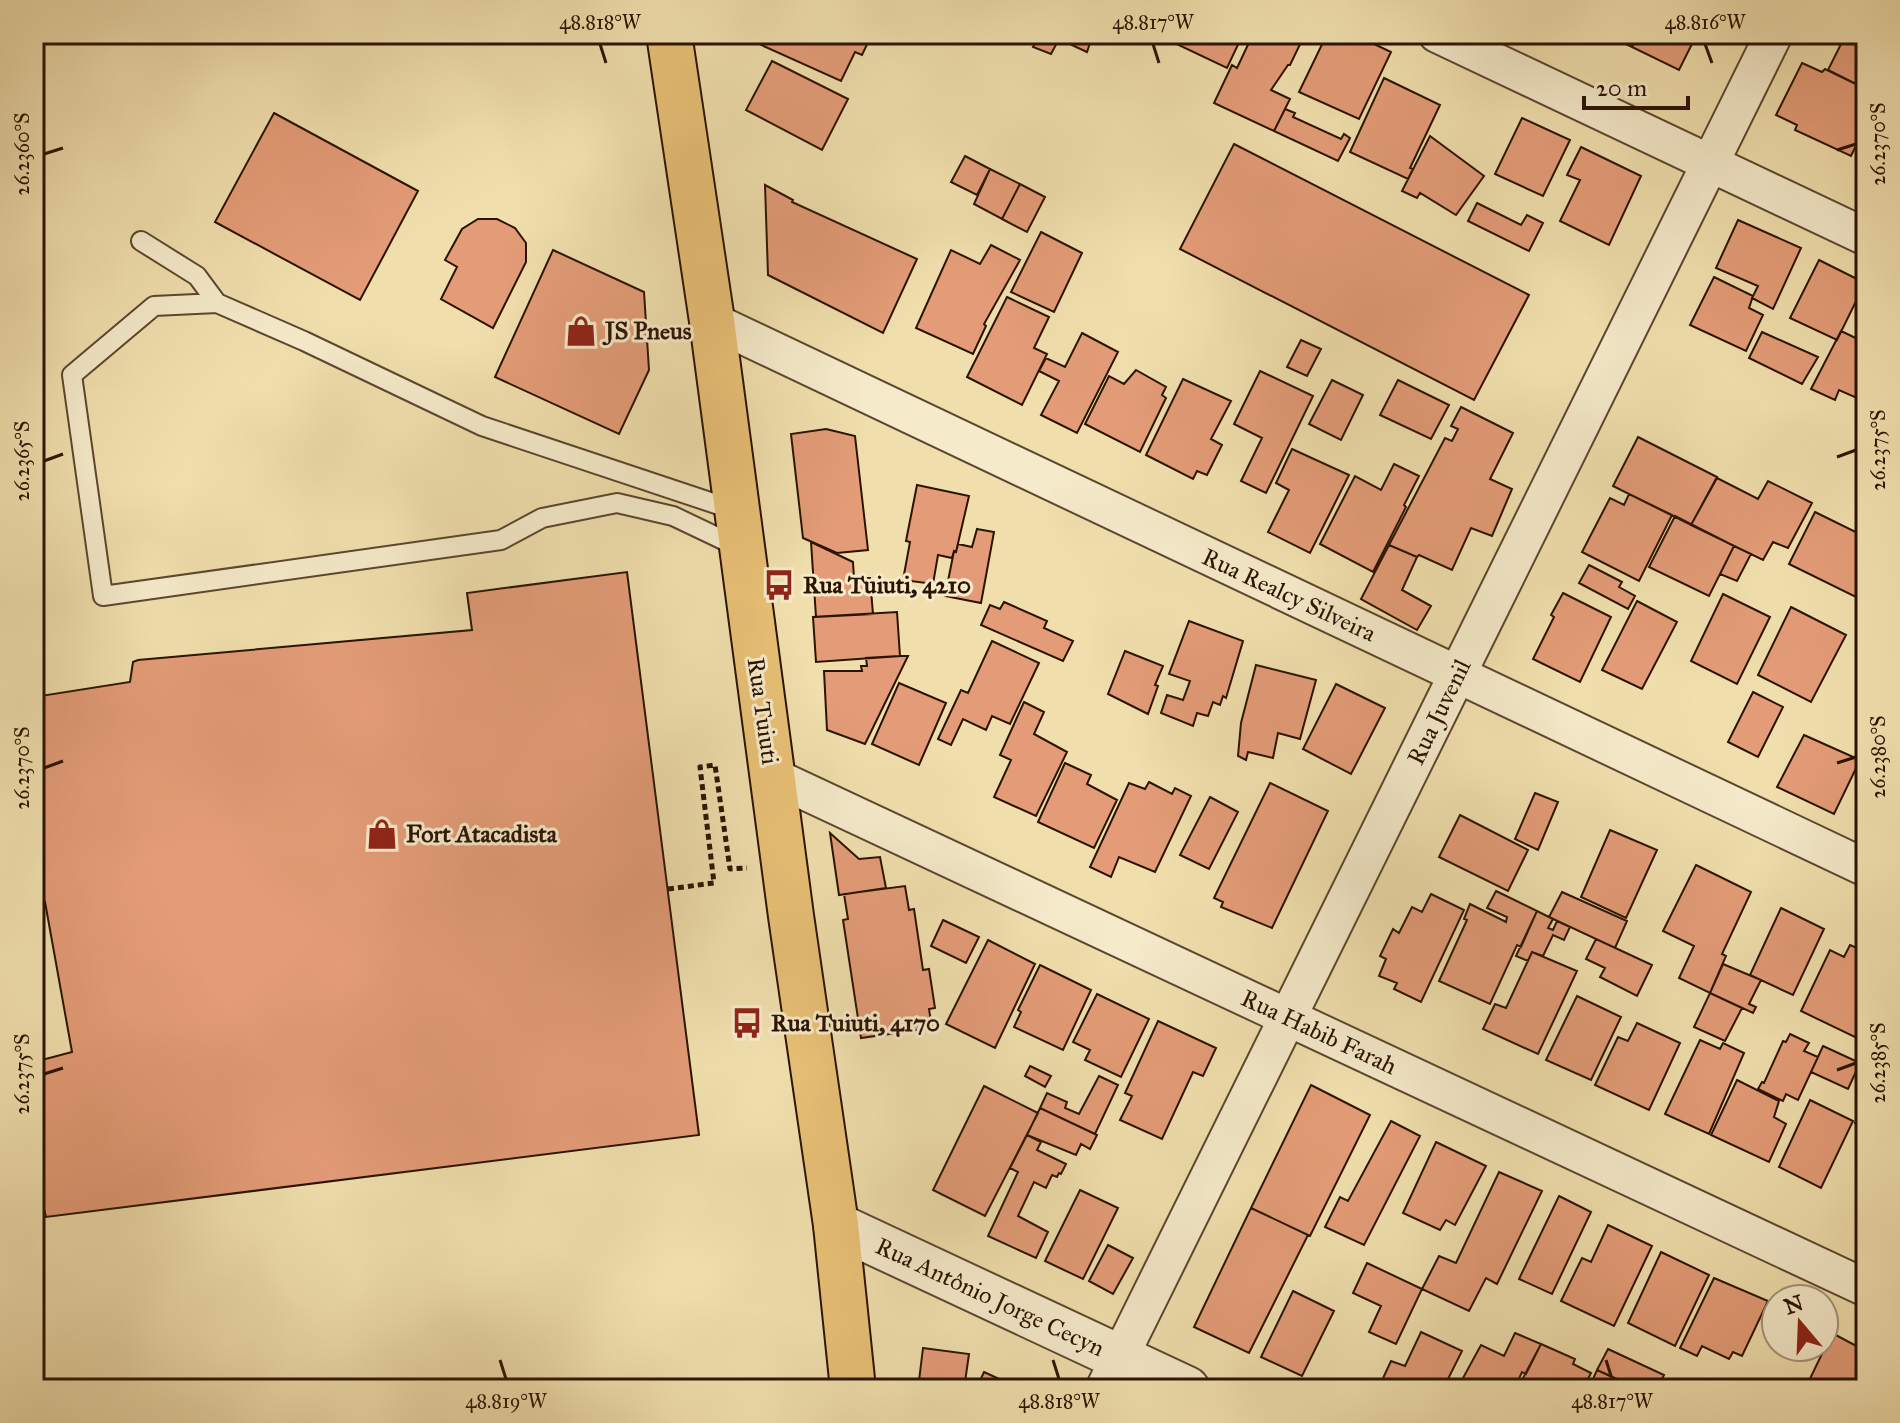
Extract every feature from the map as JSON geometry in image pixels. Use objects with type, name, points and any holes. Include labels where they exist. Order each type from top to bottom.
[{"type":"main road","name":"Rua Tuiuti","points":[[669,34],[712,321],[784,868],[836,1225],[853,1389]]},
{"type":"street","points":[[1437,34],[1866,237]]},
{"type":"street","name":"Rua Juvenil","points":[[1112,1373],[1774,34]]},
{"type":"street","name":"Rua Realcy Silveira","points":[[712,321],[1866,868]]},
{"type":"street","name":"Rua Habib Farah","points":[[772,776],[1866,1288]]},
{"type":"street","name":"Rua Antônio Jorge Cecyn","points":[[836,1225],[1112,1373],[1187,1389]]},
{"type":"lane","points":[[141,241],[197,276],[217,303]]},
{"type":"lane","points":[[217,303],[482,426],[738,529],[617,503],[542,518],[501,540],[103,596],[72,375],[154,306],[217,303]]},
{"type":"path","points":[[668,889],[714,883],[700,767],[715,765],[730,869],[784,868]]},
{"type":"building","points":[[737,34],[872,34],[862,55],[855,52],[841,81]]},
{"type":"building","points":[[1039,34],[1081,34],[1080,38],[1090,43],[1087,52],[1059,39],[1051,54],[1033,47]]},
{"type":"building","points":[[1168,34],[1243,34],[1227,68],[1166,39]]},
{"type":"building","points":[[1253,34],[1305,34],[1290,65],[1271,90],[1290,99],[1274,131],[1214,103],[1232,65],[1237,68]]},
{"type":"building","points":[[1327,34],[1353,34],[1391,52],[1359,119],[1299,92]]},
{"type":"building","points":[[1603,34],[1638,34],[1632,47]]},
{"type":"building","points":[[1638,34],[1697,34],[1679,70],[1632,47]]},
{"type":"building","points":[[1846,34],[1866,34],[1866,89],[1828,70]]},
{"type":"building","points":[[772,61],[848,99],[822,150],[746,110]]},
{"type":"building","points":[[1802,63],[1822,72],[1825,69],[1866,89],[1866,125],[1851,156],[1795,130],[1797,125],[1776,115]]},
{"type":"building","points":[[1384,78],[1440,105],[1410,168],[1413,169],[1408,179],[1350,152]]},
{"type":"building","points":[[1285,109],[1295,113],[1293,117],[1341,139],[1344,134],[1350,138],[1338,161],[1274,131]]},
{"type":"building","points":[[274,113],[418,191],[360,300],[215,222]]},
{"type":"building","points":[[1522,118],[1570,140],[1543,196],[1495,174]]},
{"type":"building","points":[[1866,133],[1866,153],[1858,149]]},
{"type":"building","points":[[1430,136],[1484,176],[1456,215],[1420,193],[1417,198],[1402,191]]},
{"type":"building","points":[[1234,144],[1529,295],[1474,400],[1180,249]]},
{"type":"building","points":[[1581,147],[1641,176],[1609,245],[1560,221],[1580,180],[1567,175]]},
{"type":"building","points":[[965,156],[990,169],[977,195],[951,182]]},
{"type":"building","points":[[990,169],[1020,184],[1002,219],[974,204]]},
{"type":"building","points":[[1020,184],[1045,197],[1027,232],[1002,219]]},
{"type":"building","points":[[765,185],[792,202],[917,259],[883,333],[768,275]]},
{"type":"building","points":[[1477,203],[1521,225],[1527,215],[1543,223],[1529,251],[1468,221]]},
{"type":"building","points":[[478,219],[497,219],[515,228],[526,243],[526,262],[493,328],[441,299],[457,267],[445,260],[462,229]]},
{"type":"building","points":[[1738,220],[1801,248],[1773,309],[1752,298],[1758,286],[1716,268]]},
{"type":"building","points":[[1041,232],[1082,253],[1054,312],[1011,292]]},
{"type":"building","points":[[991,245],[1020,260],[984,324],[986,326],[973,354],[916,328],[951,250],[980,264]]},
{"type":"building","name":"JS Pneus","points":[[553,250],[644,292],[649,370],[619,434],[495,377]]},
{"type":"building","points":[[1819,260],[1865,283],[1837,340],[1790,318]]},
{"type":"building","points":[[1714,277],[1753,296],[1749,308],[1763,315],[1746,351],[1690,325]]},
{"type":"building","points":[[1007,297],[1049,317],[1034,348],[1047,354],[1022,405],[967,377]]},
{"type":"building","points":[[1841,331],[1866,343],[1866,402],[1839,390],[1835,400],[1811,389]]},
{"type":"building","points":[[1762,332],[1818,357],[1802,384],[1749,358]]},
{"type":"building","points":[[1082,333],[1118,352],[1077,433],[1041,415],[1059,381],[1039,371],[1046,358],[1065,367]]},
{"type":"building","points":[[1301,340],[1321,349],[1307,376],[1287,367]]},
{"type":"building","points":[[1136,370],[1166,387],[1162,395],[1166,398],[1140,452],[1085,424],[1109,376],[1124,384]]},
{"type":"building","points":[[1260,371],[1313,396],[1266,493],[1241,481],[1262,438],[1234,424]]},
{"type":"building","points":[[1183,379],[1231,401],[1211,439],[1222,445],[1207,475],[1197,471],[1193,479],[1146,455]]},
{"type":"building","points":[[1332,380],[1363,395],[1341,440],[1309,424]]},
{"type":"building","points":[[1398,380],[1449,405],[1431,439],[1380,415]]},
{"type":"building","points":[[1461,407],[1513,433],[1490,479],[1512,489],[1492,536],[1471,528],[1452,570],[1389,545],[1445,438],[1452,441],[1458,429],[1451,426]]},
{"type":"building","points":[[826,429],[855,436],[868,550],[837,553],[803,538],[791,434]]},
{"type":"building","points":[[1638,437],[1717,477],[1691,525],[1613,486]]},
{"type":"building","points":[[1292,449],[1349,475],[1310,553],[1268,532],[1289,490],[1276,483]]},
{"type":"building","points":[[1394,464],[1419,476],[1373,572],[1320,544],[1355,476],[1381,490]]},
{"type":"building","points":[[1717,478],[1758,499],[1768,481],[1812,503],[1788,548],[1773,542],[1763,560],[1691,525]]},
{"type":"building","points":[[917,485],[969,496],[956,552],[952,558],[938,555],[933,584],[903,580],[910,542],[906,541]]},
{"type":"building","points":[[1629,494],[1672,515],[1639,581],[1582,552],[1610,498],[1624,505]]},
{"type":"building","points":[[1815,512],[1866,537],[1866,602],[1789,564]]},
{"type":"building","points":[[1675,516],[1734,546],[1709,596],[1649,567]]},
{"type":"building","points":[[977,529],[994,532],[981,603],[945,596],[954,551],[958,544],[972,547]]},
{"type":"building","points":[[811,542],[853,562],[854,578],[870,578],[873,614],[816,617]]},
{"type":"building","points":[[1389,545],[1417,557],[1402,590],[1431,606],[1417,630],[1361,599]]},
{"type":"building","points":[[1734,546],[1751,554],[1737,581],[1720,574]]},
{"type":"building","points":[[1589,565],[1622,582],[1619,587],[1635,596],[1628,609],[1579,583]]},
{"type":"building","points":[[627,572],[699,1135],[46,1217],[34,1169],[34,1062],[72,1052],[45,902],[34,904],[34,697],[130,682],[133,662],[138,660],[472,630],[467,593]]},
{"type":"building","points":[[1563,593],[1611,617],[1580,682],[1533,659]]},
{"type":"building","points":[[1723,594],[1770,617],[1737,684],[1691,661]]},
{"type":"building","points":[[1637,601],[1677,622],[1642,689],[1602,670]]},
{"type":"building","points":[[1004,602],[1047,621],[1044,628],[1073,641],[1063,661],[981,625],[990,605],[1000,609]]},
{"type":"building","points":[[1791,607],[1846,635],[1811,702],[1758,675]]},
{"type":"building","points":[[897,612],[900,656],[816,662],[813,617]]},
{"type":"building","points":[[1189,621],[1243,641],[1226,698],[1223,696],[1220,705],[1213,702],[1208,716],[1197,713],[1193,726],[1161,713],[1167,695],[1183,700],[1190,681],[1169,674]]},
{"type":"building","points":[[992,641],[1039,663],[1010,724],[992,716],[986,730],[963,719],[951,745],[938,739],[961,690],[968,693]]},
{"type":"building","points":[[1125,651],[1163,666],[1148,714],[1108,694]]},
{"type":"building","points":[[908,656],[865,744],[827,730],[824,671],[862,671],[861,666],[867,666],[866,658]]},
{"type":"building","points":[[1256,665],[1316,680],[1300,739],[1278,733],[1273,758],[1248,752],[1246,760],[1238,756],[1241,723]]},
{"type":"building","points":[[899,683],[946,703],[919,765],[872,744]]},
{"type":"building","points":[[1336,684],[1385,708],[1351,774],[1303,749]]},
{"type":"building","points":[[1753,692],[1783,707],[1758,757],[1728,742]]},
{"type":"building","points":[[1024,702],[1044,712],[1034,734],[1067,752],[1036,816],[994,797],[1011,760],[1000,755]]},
{"type":"building","points":[[1804,735],[1860,760],[1834,814],[1777,787]]},
{"type":"building","points":[[1065,763],[1091,775],[1087,784],[1117,800],[1094,848],[1038,822]]},
{"type":"building","points":[[1149,782],[1172,794],[1175,788],[1191,796],[1155,872],[1119,857],[1111,877],[1090,867],[1129,783],[1145,789]]},
{"type":"building","points":[[1270,783],[1328,811],[1272,928],[1221,907],[1223,902],[1214,898]]},
{"type":"building","points":[[1535,793],[1558,802],[1538,850],[1515,839]]},
{"type":"building","points":[[1210,797],[1238,812],[1209,869],[1180,855]]},
{"type":"building","points":[[1460,815],[1528,850],[1508,891],[1439,857]]},
{"type":"building","points":[[1610,830],[1657,850],[1626,918],[1581,897]]},
{"type":"building","points":[[830,833],[859,859],[880,857],[886,888],[839,895]]},
{"type":"building","points":[[1696,865],[1751,892],[1722,954],[1726,956],[1710,993],[1679,978],[1694,946],[1663,931]]},
{"type":"building","points":[[905,886],[909,910],[914,909],[923,970],[929,969],[935,1008],[929,1009],[932,1028],[861,1038],[843,920],[848,919],[844,894]]},
{"type":"building","points":[[1496,891],[1537,911],[1521,947],[1517,945],[1490,1004],[1439,981],[1467,920],[1464,919],[1470,904],[1506,922],[1507,917],[1487,908]]},
{"type":"building","points":[[1562,892],[1627,921],[1615,948],[1549,917]]},
{"type":"building","points":[[1431,894],[1464,910],[1421,1002],[1394,989],[1397,983],[1379,976],[1386,959],[1380,956],[1393,929],[1399,933],[1412,907],[1422,912]]},
{"type":"building","points":[[1781,908],[1824,929],[1793,995],[1750,975]]},
{"type":"building","points":[[1537,911],[1553,919],[1548,928],[1553,930],[1557,921],[1570,927],[1564,940],[1553,935],[1543,956],[1532,952],[1528,961],[1516,956]]},
{"type":"building","points":[[943,920],[979,937],[966,963],[931,946]]},
{"type":"building","points":[[1596,939],[1652,965],[1637,996],[1600,977],[1605,968],[1586,959]]},
{"type":"building","points":[[988,940],[1035,964],[995,1048],[946,1024]]},
{"type":"building","points":[[1850,945],[1866,952],[1866,1025],[1859,1039],[1801,1011],[1830,950],[1844,957]]},
{"type":"building","points":[[1532,952],[1577,971],[1538,1054],[1483,1029],[1495,1004],[1506,1008]]},
{"type":"building","points":[[1723,964],[1761,980],[1749,1004],[1756,1007],[1753,1013],[1710,993]]},
{"type":"building","points":[[1040,965],[1091,990],[1063,1050],[1014,1027],[1021,1012],[1018,1010]]},
{"type":"building","points":[[1710,993],[1742,1008],[1725,1041],[1694,1027]]},
{"type":"building","points":[[1097,994],[1149,1019],[1121,1077],[1085,1060],[1090,1050],[1073,1042]]},
{"type":"building","points":[[1577,996],[1621,1017],[1591,1080],[1546,1060]]},
{"type":"building","points":[[1158,1021],[1216,1048],[1203,1076],[1193,1072],[1162,1139],[1120,1120],[1132,1096],[1125,1093]]},
{"type":"building","points":[[1637,1023],[1680,1043],[1649,1110],[1595,1085],[1618,1037],[1628,1041]]},
{"type":"building","points":[[1790,1034],[1809,1043],[1804,1051],[1818,1057],[1798,1100],[1786,1094],[1783,1101],[1758,1089],[1764,1083],[1783,1041],[1786,1042]]},
{"type":"building","points":[[1700,1040],[1720,1049],[1723,1043],[1744,1053],[1709,1134],[1665,1114]]},
{"type":"building","points":[[1823,1046],[1860,1063],[1848,1089],[1811,1072]]},
{"type":"building","points":[[1030,1066],[1051,1076],[1045,1087],[1025,1076]]},
{"type":"building","points":[[1099,1076],[1118,1085],[1095,1134],[1040,1108],[1047,1093],[1067,1102],[1065,1108],[1079,1114]]},
{"type":"building","points":[[1737,1080],[1779,1101],[1774,1117],[1786,1124],[1769,1162],[1711,1135]]},
{"type":"building","points":[[1311,1085],[1370,1115],[1310,1236],[1251,1208]]},
{"type":"building","points":[[984,1086],[1038,1113],[985,1216],[933,1190]]},
{"type":"building","points":[[1810,1100],[1853,1121],[1821,1188],[1779,1167]]},
{"type":"building","points":[[1866,1100],[1866,1128],[1855,1123]]},
{"type":"building","points":[[1040,1108],[1097,1135],[1090,1149],[1081,1144],[1076,1155],[1027,1135]]},
{"type":"building","points":[[1391,1121],[1420,1136],[1364,1245],[1325,1227],[1340,1197],[1348,1201]]},
{"type":"building","points":[[1027,1135],[1041,1142],[1037,1150],[1066,1164],[1061,1174],[1057,1177],[1052,1175],[1046,1188],[1034,1182],[1018,1216],[1048,1232],[1036,1258],[988,1236],[1018,1172],[1010,1168]]},
{"type":"building","points":[[1436,1142],[1486,1166],[1455,1225],[1446,1220],[1440,1230],[1403,1213]]},
{"type":"building","points":[[1499,1172],[1542,1191],[1497,1284],[1486,1278],[1469,1311],[1422,1289],[1439,1256],[1456,1263]]},
{"type":"building","points":[[1080,1190],[1118,1208],[1083,1279],[1045,1261]]},
{"type":"building","points":[[1559,1196],[1591,1212],[1552,1294],[1519,1279]]},
{"type":"building","points":[[1251,1208],[1308,1235],[1249,1353],[1194,1327]]},
{"type":"building","points":[[1608,1225],[1652,1246],[1614,1326],[1561,1301],[1582,1258],[1591,1262]]},
{"type":"building","points":[[1108,1245],[1133,1258],[1113,1294],[1089,1281]]},
{"type":"building","points":[[1661,1252],[1709,1275],[1675,1346],[1628,1323]]},
{"type":"building","points":[[1367,1263],[1422,1289],[1396,1344],[1369,1332],[1381,1306],[1353,1293]]},
{"type":"building","points":[[1714,1278],[1760,1298],[1760,1318],[1742,1356],[1733,1352],[1729,1359],[1702,1346],[1697,1356],[1680,1348]]},
{"type":"building","points":[[1293,1291],[1334,1311],[1302,1376],[1261,1357]]},
{"type":"building","points":[[1421,1332],[1462,1351],[1443,1389],[1378,1389],[1391,1361],[1405,1366]]},
{"type":"building","points":[[1515,1333],[1541,1344],[1526,1374],[1522,1372],[1514,1389],[1457,1389],[1481,1345],[1504,1356]]},
{"type":"building","points":[[1840,1337],[1866,1351],[1856,1375],[1866,1380],[1866,1389],[1805,1389],[1818,1363],[1840,1363]]},
{"type":"building","points":[[1541,1344],[1575,1359],[1573,1364],[1591,1373],[1583,1389],[1540,1389],[1522,1380]]},
{"type":"building","points":[[923,1348],[969,1354],[964,1389],[918,1389]]},
{"type":"building","points":[[1608,1349],[1664,1375],[1657,1389],[1639,1389],[1597,1370]]},
{"type":"building","points":[[1597,1370],[1625,1383],[1621,1389],[1589,1388]]},
{"type":"building","points":[[984,1372],[1021,1389],[976,1389]]},
{"type":"place","name":"JS Pneus","points":[[581,331]]},
{"type":"place","name":"Rua Tuiuti, 4210","points":[[779,585]]},
{"type":"place","name":"Fort Atacadista","points":[[382,834]]},
{"type":"place","name":"Rua Tuiuti, 4170","points":[[747,1023]]}]
